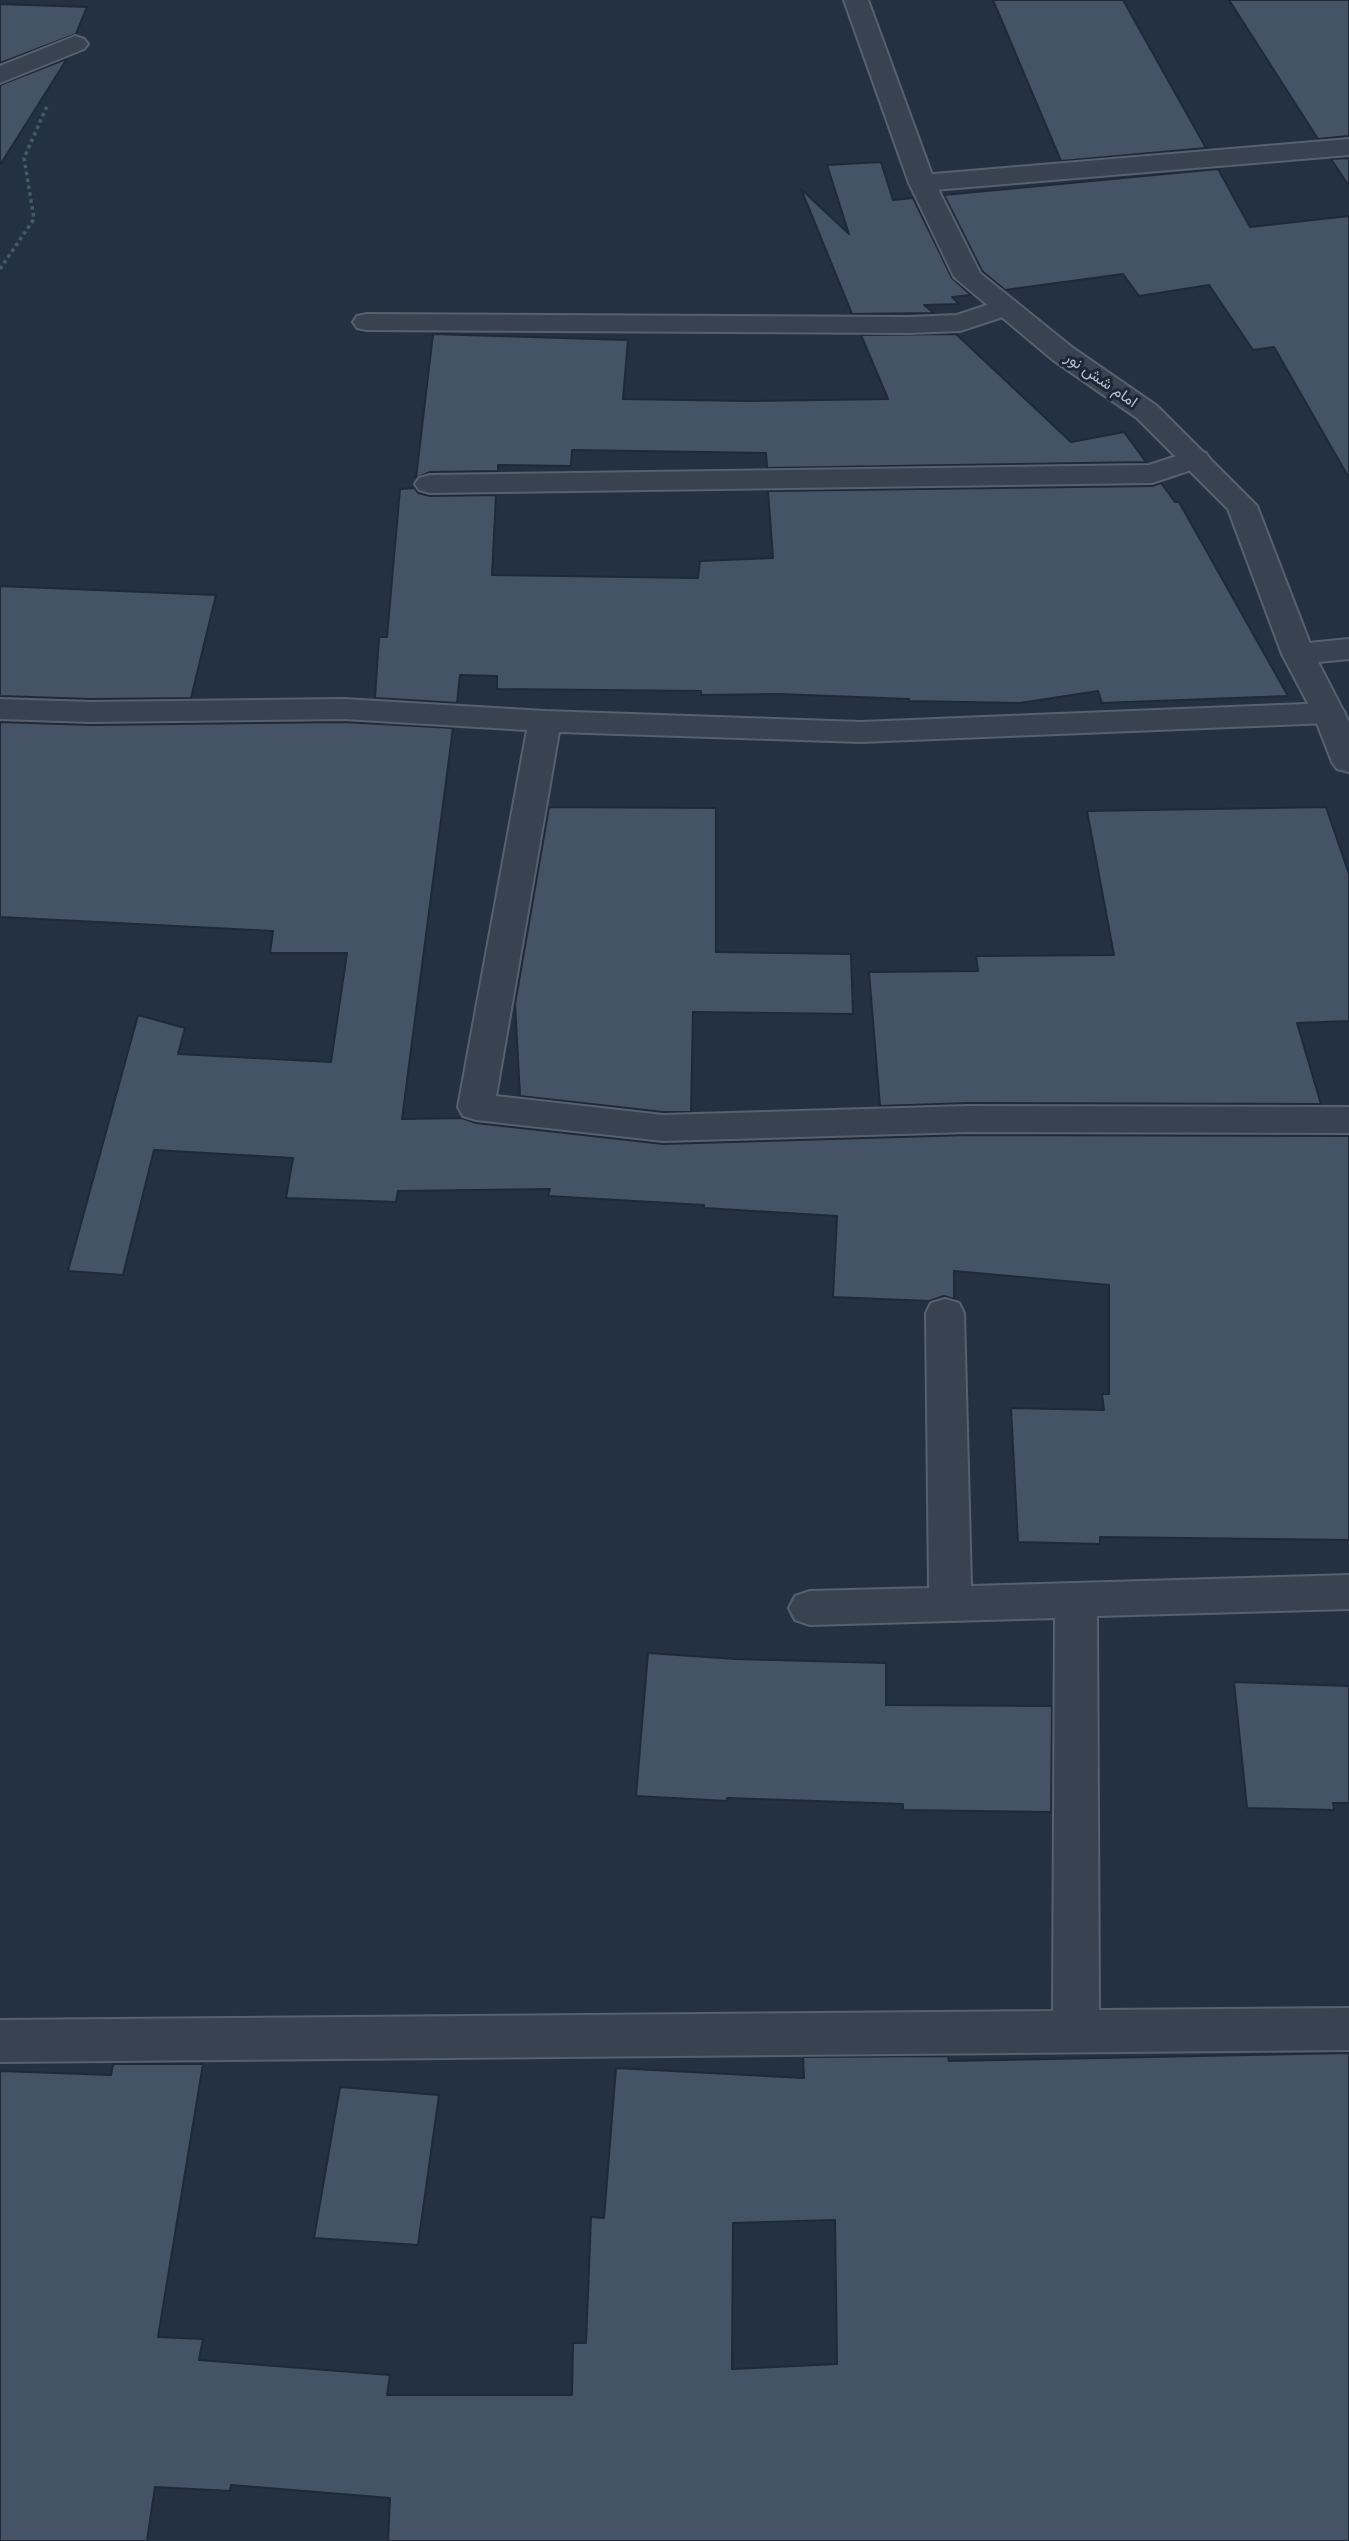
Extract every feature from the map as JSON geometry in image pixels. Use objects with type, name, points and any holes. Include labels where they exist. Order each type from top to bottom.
[{"type":"street","name":"امام شش نور","points":[[856,0],[922,183],[968,278],[1063,354],[1147,412],[1242,506],[1298,654],[1329,713],[1349,762]]},
{"type":"street","points":[[0,75],[75,44]]},
{"type":"street","points":[[922,183],[1349,147]]},
{"type":"street","points":[[367,322],[909,325],[960,323],[1005,307]]},
{"type":"street","points":[[430,484],[1152,474],[1195,459]]},
{"type":"street","points":[[1298,654],[1349,649]]},
{"type":"street","points":[[0,709],[91,712],[344,709],[545,721],[861,732],[1329,713]]},
{"type":"street","points":[[545,721],[476,1107],[663,1128],[968,1119],[1349,1120]]},
{"type":"street","points":[[945,1313],[950,1604]]},
{"type":"street","points":[[810,1608],[1349,1592]]},
{"type":"street","points":[[1076,1600],[1076,2031]]},
{"type":"street","points":[[0,2041],[1349,2029]]},
{"type":"path","points":[[0,269],[34,219],[24,158],[75,44]]},
{"type":"building","points":[[993,0],[1123,0],[1206,148],[1061,161]]},
{"type":"building","points":[[1229,0],[1349,0],[1349,136],[1318,139]]},
{"type":"building","points":[[0,4],[87,7],[76,34],[0,63]]},
{"type":"building","points":[[66,59],[65,62],[0,165],[0,85]]},
{"type":"building","points":[[1349,158],[1349,186],[1331,159]]},
{"type":"building","points":[[881,162],[893,200],[913,198],[952,278],[971,295],[952,297],[959,304],[924,305],[934,313],[852,314],[801,189],[849,234],[827,165]]},
{"type":"building","points":[[1218,169],[1250,227],[1349,216],[1349,478],[1274,347],[1253,350],[1209,285],[1139,296],[1123,274],[1005,290],[982,271],[944,195]]},
{"type":"building","points":[[433,334],[628,340],[623,399],[750,401],[888,399],[861,335],[956,334],[1071,442],[1124,432],[1146,462],[767,468],[766,453],[572,450],[571,466],[498,465],[498,471],[430,472],[416,478]]},
{"type":"building","points":[[1161,483],[1175,502],[1179,502],[1288,696],[1102,703],[1098,691],[1020,703],[909,701],[779,694],[701,695],[701,691],[497,689],[497,676],[460,675],[457,703],[375,698],[379,637],[387,637],[400,489],[415,488],[418,493],[430,496],[496,495],[492,575],[698,578],[700,561],[773,558],[768,491],[1152,486]]},
{"type":"building","points":[[0,586],[216,595],[191,698],[0,696]]},
{"type":"building","points":[[0,722],[91,725],[344,722],[453,728],[402,1119],[462,1118],[476,1123],[663,1144],[968,1135],[1349,1136],[1349,1540],[1100,1537],[1100,1544],[1018,1542],[1011,1408],[1104,1410],[1102,1394],[1109,1394],[1109,1285],[954,1271],[954,1299],[944,1296],[929,1301],[833,1297],[837,1216],[548,1196],[550,1189],[398,1191],[396,1202],[286,1198],[293,1158],[154,1150],[123,1275],[68,1271],[138,1015],[185,1028],[178,1054],[331,1062],[347,953],[270,953],[273,931],[0,917]]},
{"type":"building","points":[[549,807],[716,808],[716,952],[851,954],[853,1014],[693,1012],[691,1112],[663,1112],[520,1096],[515,1004]]},
{"type":"building","points":[[1326,807],[1349,874],[1349,1021],[1297,1023],[1321,1104],[968,1103],[880,1106],[869,972],[978,971],[976,956],[1114,955],[1087,811]]},
{"type":"building","points":[[648,1653],[735,1659],[886,1663],[886,1705],[1052,1706],[1051,1812],[903,1810],[903,1804],[727,1798],[727,1801],[636,1796]]},
{"type":"building","points":[[1234,1682],[1349,1686],[1349,1803],[1333,1803],[1334,1810],[1247,1808]]},
{"type":"building","points":[[1349,2053],[1349,2541],[388,2541],[390,2498],[231,2485],[230,2491],[155,2487],[147,2541],[0,2541],[0,2071],[111,2075],[113,2064],[203,2064],[158,2337],[203,2339],[199,2360],[390,2375],[387,2395],[572,2395],[573,2343],[586,2343],[591,2217],[604,2218],[616,2068],[804,2078],[803,2057],[948,2056],[949,2061]],"holes":[[[835,2220],[837,2364],[732,2369],[733,2223]]]},
{"type":"building","points":[[340,2087],[439,2095],[418,2245],[314,2238]]}]
